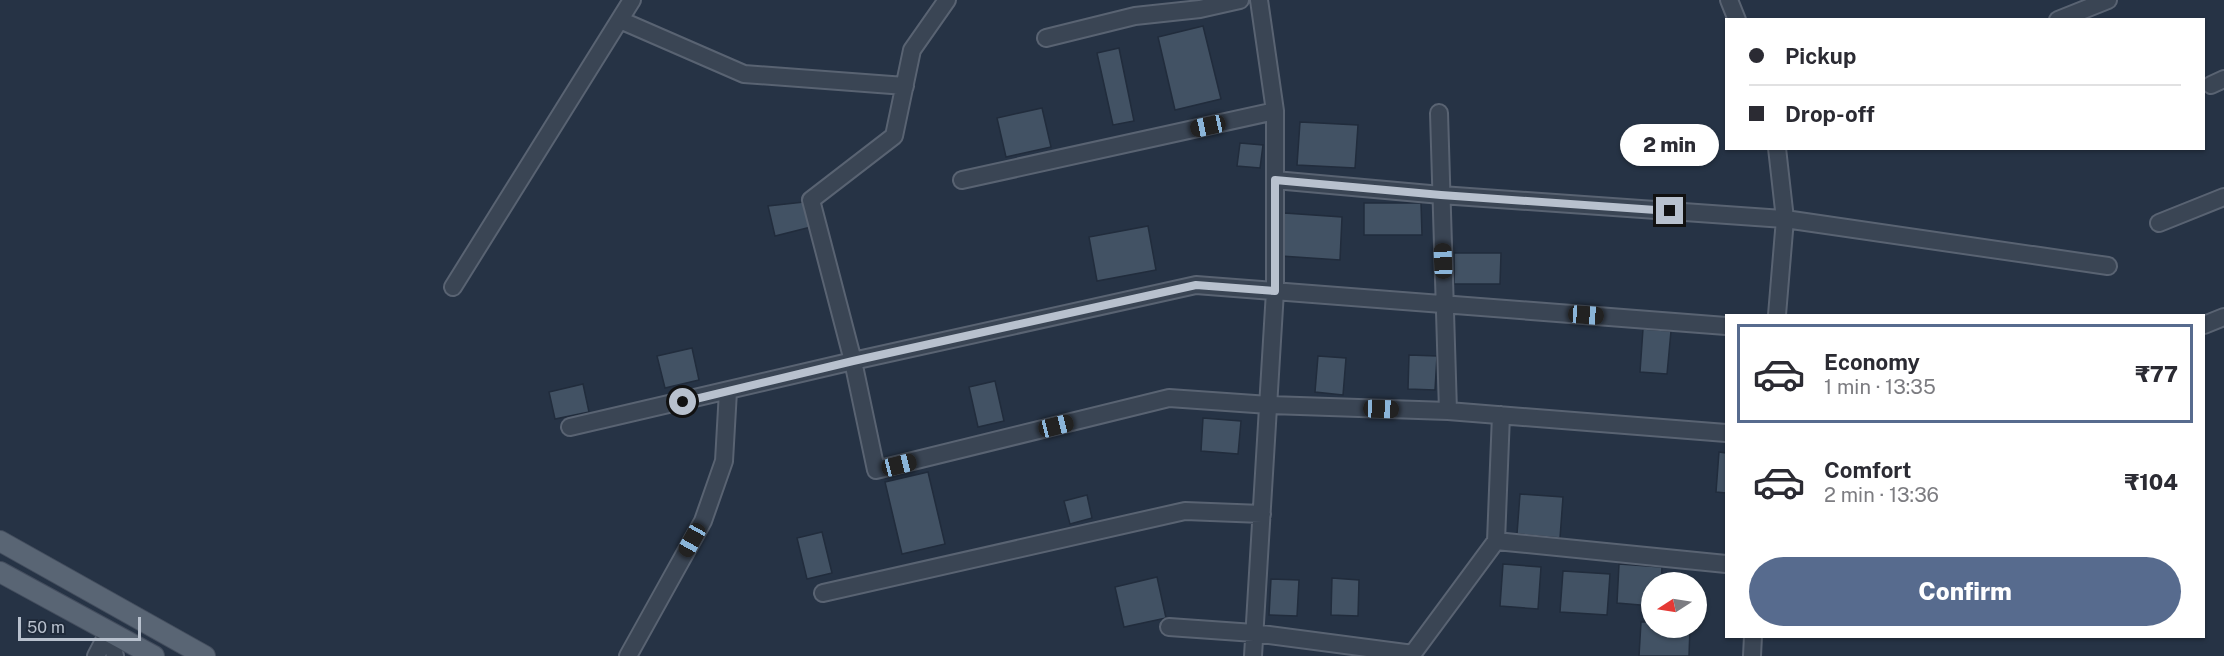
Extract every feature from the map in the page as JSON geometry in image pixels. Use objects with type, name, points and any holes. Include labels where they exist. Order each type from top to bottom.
[{"type":"main road","points":[[0,541],[205,656]]},
{"type":"main road","points":[[0,572],[154,656]]},
{"type":"street","points":[[453,287],[632,0]]},
{"type":"street","points":[[947,0],[912,50],[894,136],[812,200],[853,361],[876,470],[1169,398],[1269,405],[1448,411],[1725,433]]},
{"type":"street","points":[[1046,38],[1135,16],[1200,9],[1240,0]]},
{"type":"street","points":[[1253,656],[1275,291],[1275,111],[1259,0]]},
{"type":"street","points":[[1729,0],[1736,18]]},
{"type":"street","points":[[2063,18],[2108,0]]},
{"type":"street","points":[[620,20],[744,75],[905,86]]},
{"type":"street","points":[[962,180],[1275,111]]},
{"type":"street","points":[[1439,113],[1448,411]]},
{"type":"street","points":[[1777,150],[1785,219],[1777,314]]},
{"type":"street","points":[[1275,180],[1441,195],[1785,219],[2108,266]]},
{"type":"street","points":[[2159,223],[2224,197]]},
{"type":"street","points":[[570,428],[853,361],[1196,285],[1725,326]]},
{"type":"street","points":[[2205,325],[2224,317]]},
{"type":"street","points":[[628,656],[703,521],[724,460],[728,391]]},
{"type":"street","points":[[1169,627],[1254,633],[1412,655],[1496,541],[1501,415]]},
{"type":"street","points":[[823,593],[1185,511],[1262,514]]},
{"type":"street","points":[[1496,541],[1725,564]]},
{"type":"street","points":[[96,656],[121,609]]},
{"type":"street","points":[[109,631],[115,656]]},
{"type":"street","points":[[1752,656],[1753,638]]},
{"type":"building","points":[[1203,26],[1221,99],[1175,110],[1158,37]]},
{"type":"building","points":[[1119,48],[1134,121],[1113,125],[1097,53]]},
{"type":"building","points":[[1042,108],[1051,147],[1006,157],[997,118]]},
{"type":"building","points":[[1300,122],[1358,125],[1355,168],[1297,165]]},
{"type":"building","points":[[1240,143],[1263,145],[1260,168],[1237,166]]},
{"type":"building","points":[[804,202],[811,227],[775,236],[768,206]]},
{"type":"building","points":[[1364,203],[1421,203],[1422,235],[1364,235]]},
{"type":"building","points":[[1284,213],[1342,217],[1340,260],[1281,256]]},
{"type":"building","points":[[1148,226],[1156,270],[1097,281],[1089,237]]},
{"type":"building","points":[[1454,253],[1501,253],[1500,284],[1454,284]]},
{"type":"building","points":[[1643,329],[1671,331],[1667,374],[1640,372]]},
{"type":"building","points":[[692,348],[699,380],[665,388],[657,356]]},
{"type":"building","points":[[1409,355],[1437,356],[1435,390],[1408,389]]},
{"type":"building","points":[[1318,356],[1346,358],[1343,395],[1315,392]]},
{"type":"building","points":[[995,381],[1004,421],[978,427],[969,387]]},
{"type":"building","points":[[583,384],[589,412],[555,419],[549,392]]},
{"type":"building","points":[[1203,418],[1241,421],[1238,454],[1201,451]]},
{"type":"building","points":[[1719,452],[1725,453],[1725,493],[1716,492]]},
{"type":"building","points":[[928,472],[945,544],[902,554],[885,482]]},
{"type":"building","points":[[1520,494],[1563,497],[1560,538],[1517,534]]},
{"type":"building","points":[[1087,495],[1092,518],[1070,524],[1064,501]]},
{"type":"building","points":[[822,532],[832,573],[807,579],[797,538]]},
{"type":"building","points":[[1503,564],[1541,567],[1538,609],[1500,606]]},
{"type":"building","points":[[1619,564],[1662,567],[1662,572],[1641,572],[1641,605],[1617,603]]},
{"type":"building","points":[[1563,571],[1610,574],[1607,615],[1560,612]]},
{"type":"building","points":[[1157,577],[1166,618],[1124,627],[1115,587]]},
{"type":"building","points":[[1332,578],[1359,580],[1358,616],[1331,615]]},
{"type":"building","points":[[1271,579],[1299,580],[1297,616],[1269,615]]},
{"type":"building","points":[[1641,622],[1641,638],[1690,638],[1689,656],[1639,656]]},
{"type":"route","points":[[683,402],[853,361],[1196,285],[1275,291],[1275,180],[1441,195],[1670,211]]}]
